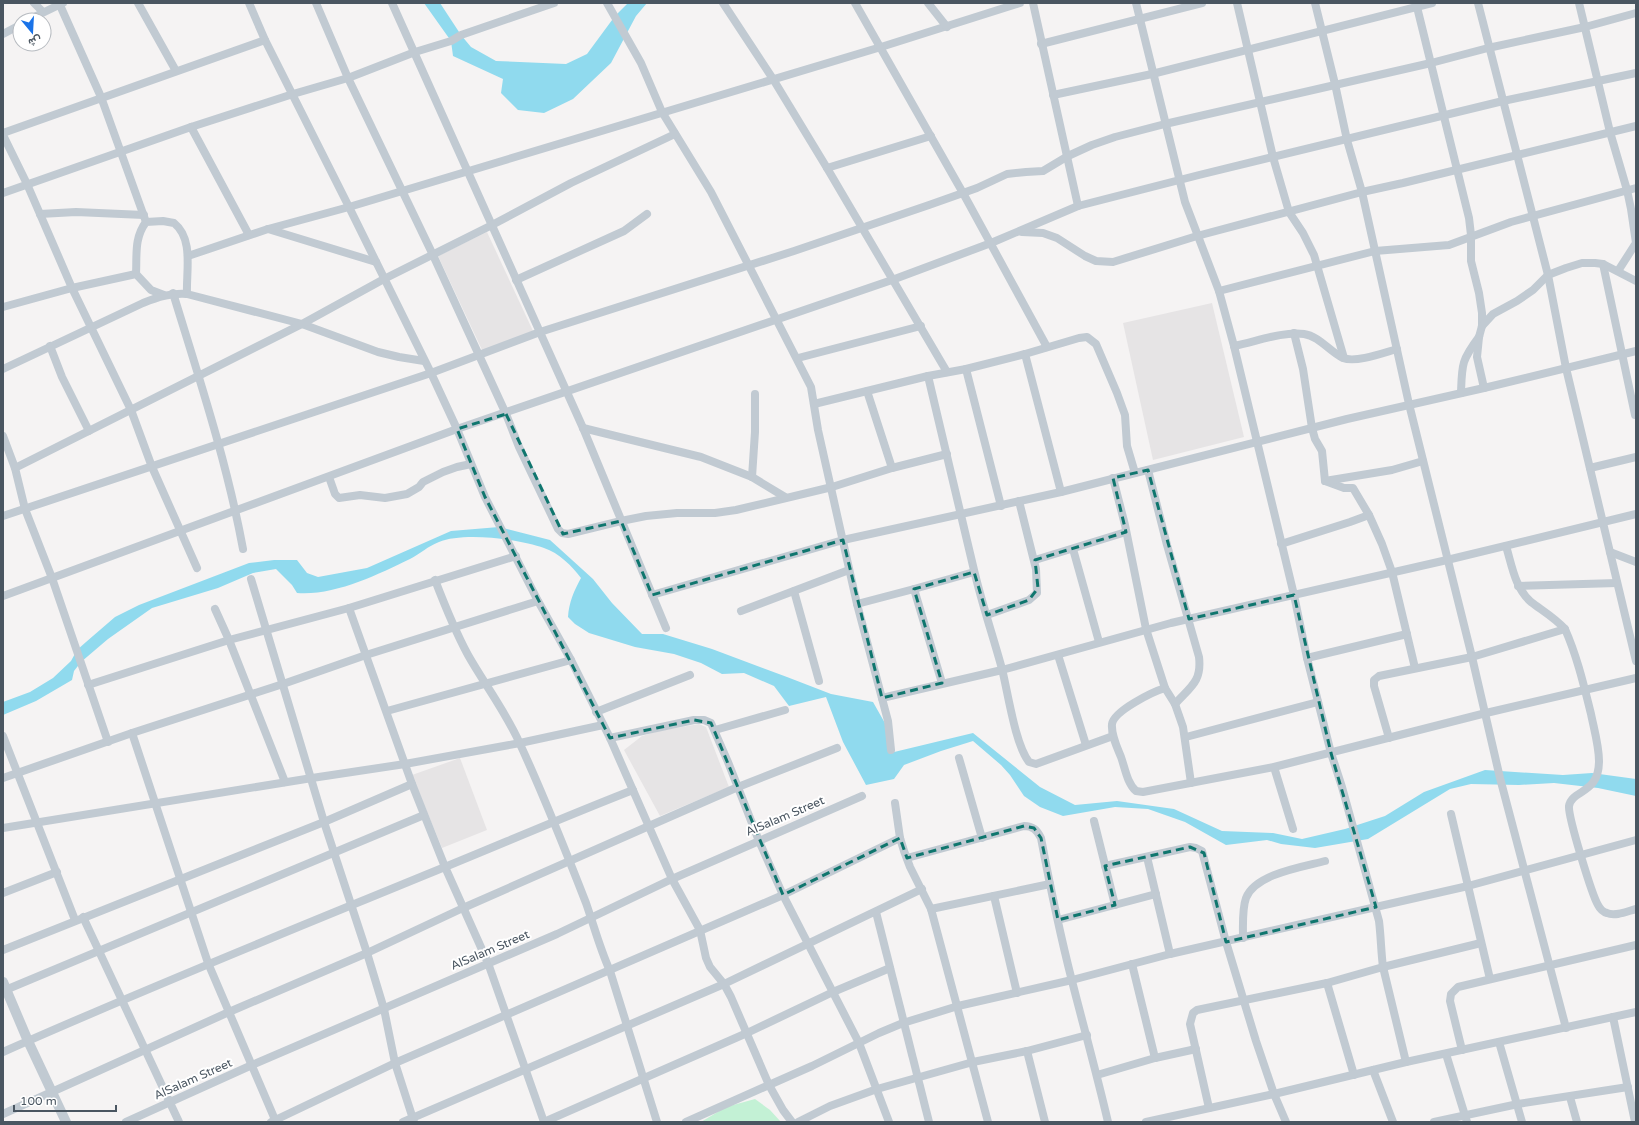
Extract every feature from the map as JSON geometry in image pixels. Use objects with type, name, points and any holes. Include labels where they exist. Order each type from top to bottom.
[{"type":"street","points":[[34,3],[43,12],[61,4],[101,97],[145,219],[138,236],[136,274],[151,290],[164,294]]},
{"type":"street","points":[[138,3],[176,70]]},
{"type":"street","points":[[249,3],[265,40],[431,373],[457,429],[485,496],[610,738],[672,879],[700,930],[706,958],[710,967],[724,984],[769,1085],[783,1110],[792,1122]]},
{"type":"street","points":[[316,3],[348,78],[433,255],[506,414],[519,447],[559,531],[564,534],[568,534],[621,521],[677,513],[715,513],[729,511],[832,487],[892,468],[947,454]]},
{"type":"street","points":[[392,3],[583,428],[666,628]]},
{"type":"street","points":[[3,193],[191,127],[348,78],[415,52],[451,41],[461,35],[554,3]]},
{"type":"street","points":[[607,3],[641,63],[662,112],[711,192],[798,358],[811,387],[818,430],[832,487],[849,570],[888,721],[891,750]]},
{"type":"street","points":[[723,3],[773,79],[947,372]]},
{"type":"street","points":[[854,3],[881,47],[963,193],[1047,347]]},
{"type":"street","points":[[928,3],[947,27]]},
{"type":"street","points":[[188,256],[268,229],[349,207],[467,170],[947,27],[997,6],[1020,3]]},
{"type":"street","points":[[1033,3],[1078,206]]},
{"type":"street","points":[[1136,3],[1152,74],[1179,180],[1197,236],[1219,291],[1234,346],[1294,595],[1318,702],[1331,753],[1376,907],[1381,936],[1383,967],[1406,1062]]},
{"type":"street","points":[[1042,44],[1202,3]]},
{"type":"street","points":[[1237,3],[1273,157],[1289,212],[1303,233],[1318,266],[1344,358]]},
{"type":"street","points":[[1315,3],[1347,140],[1362,192],[1409,404],[1486,713],[1500,778],[1548,966],[1566,1028]]},
{"type":"street","points":[[1053,96],[1152,74],[1321,32],[1416,5],[1432,3]]},
{"type":"street","points":[[1478,3],[1488,48],[1548,275],[1566,368],[1636,662]]},
{"type":"street","points":[[1579,3],[1610,132],[1627,190],[1636,243],[1618,271]]},
{"type":"street","points":[[1416,5],[1471,235],[1471,261],[1482,306],[1482,326],[1479,337],[1477,357],[1484,388]]},
{"type":"street","points":[[3,516],[431,373],[540,332],[749,266],[862,228],[963,193],[1007,174],[1043,171],[1068,156],[1098,143],[1165,124],[1431,63],[1488,48],[1585,27],[1636,13]]},
{"type":"street","points":[[3,34],[12,29]]},
{"type":"street","points":[[197,568],[152,467],[131,410],[72,288],[27,184],[3,134],[176,70],[265,40]]},
{"type":"street","points":[[3,596],[236,512],[457,429],[506,414],[892,280],[1019,232],[1078,206],[1503,101],[1636,73]]},
{"type":"street","points":[[1019,232],[1044,233],[1057,238],[1085,256],[1107,263],[1119,261],[1197,236],[1362,192],[1517,156],[1636,126]]},
{"type":"street","points":[[191,127],[249,236]]},
{"type":"street","points":[[15,468],[302,324],[384,278],[433,255],[571,183],[675,134]]},
{"type":"street","points":[[827,168],[931,136]]},
{"type":"street","points":[[1219,291],[1375,251],[1449,245],[1471,235],[1533,215],[1636,188]]},
{"type":"street","points":[[40,214],[76,212],[174,223],[178,226],[185,240],[188,256],[187,294]]},
{"type":"street","points":[[516,280],[624,231],[647,214]]},
{"type":"street","points":[[268,229],[376,262]]},
{"type":"street","points":[[1482,326],[1493,314],[1517,301],[1533,290],[1548,275],[1582,264],[1603,264],[1636,281]]},
{"type":"street","points":[[1603,264],[1636,416]]},
{"type":"street","points":[[3,307],[72,288],[136,274]]},
{"type":"street","points":[[3,368],[164,294],[173,293],[187,294],[302,324],[378,352],[424,361]]},
{"type":"street","points":[[173,293],[219,444],[236,512],[243,549]]},
{"type":"street","points":[[798,358],[921,326]]},
{"type":"street","points":[[1234,346],[1294,333],[1312,336],[1344,358],[1357,359],[1397,349]]},
{"type":"street","points":[[1294,333],[1303,369],[1312,428],[1315,439],[1322,451],[1325,481]]},
{"type":"street","points":[[814,404],[928,376],[966,369],[1083,337],[1090,339],[1096,344],[1122,407],[1125,420],[1127,446],[1135,473]]},
{"type":"street","points":[[1461,393],[1462,364],[1466,353],[1479,337]]},
{"type":"street","points":[[50,346],[62,377],[89,431]]},
{"type":"street","points":[[652,595],[843,540],[1020,502],[1409,404],[1484,388],[1636,351]]},
{"type":"street","points":[[1025,354],[1061,492]]},
{"type":"street","points":[[966,369],[1001,506]]},
{"type":"street","points":[[928,376],[962,515],[974,572],[1002,670],[1016,731],[1029,762],[1036,764],[1113,736]]},
{"type":"street","points":[[867,391],[892,468]]},
{"type":"street","points":[[752,477],[755,432],[755,394]]},
{"type":"street","points":[[583,428],[701,457],[752,477],[785,497]]},
{"type":"street","points":[[3,436],[15,468],[25,509],[52,578],[108,742]]},
{"type":"street","points":[[1590,468],[1636,457]]},
{"type":"street","points":[[1325,481],[1392,470],[1423,461]]},
{"type":"street","points":[[329,477],[335,494],[339,498],[360,495],[386,498],[407,494],[419,487],[423,482],[444,472],[471,464]]},
{"type":"street","points":[[1148,470],[1167,545],[1199,657],[1200,671],[1193,684],[1175,704]]},
{"type":"street","points":[[1113,478],[1146,629],[1165,688],[1175,704],[1186,737],[1191,783]]},
{"type":"street","points":[[1325,481],[1344,488],[1353,488],[1369,515],[1382,544],[1392,572],[1415,668]]},
{"type":"street","points":[[987,615],[1029,600],[1037,593],[1038,575],[1020,502]]},
{"type":"street","points":[[882,698],[1002,670],[1146,629],[1447,560],[1636,514]]},
{"type":"street","points":[[1281,544],[1369,515]]},
{"type":"street","points":[[1035,560],[1126,532]]},
{"type":"street","points":[[1506,546],[1518,586],[1530,601],[1565,629],[1585,690],[1595,731],[1599,760],[1598,775],[1595,781],[1573,799],[1569,807],[1581,856],[1597,904],[1601,909],[1610,915],[1636,911]]},
{"type":"street","points":[[1073,549],[1099,642]]},
{"type":"street","points":[[1610,552],[1636,562]]},
{"type":"street","points":[[88,685],[230,640],[349,608],[516,556]]},
{"type":"street","points":[[741,611],[849,570]]},
{"type":"street","points":[[857,604],[974,572]]},
{"type":"street","points":[[251,580],[312,778],[324,822],[352,905],[384,1009],[395,1063],[413,1120]]},
{"type":"street","points":[[435,580],[454,628],[520,743],[570,861],[591,917],[600,949],[610,971],[657,1122]]},
{"type":"street","points":[[1518,586],[1618,583]]},
{"type":"street","points":[[914,589],[942,683]]},
{"type":"street","points":[[794,591],[819,680]]},
{"type":"street","points":[[3,778],[132,733],[283,684],[366,655],[538,601]]},
{"type":"street","points":[[349,608],[404,764],[445,867],[488,964],[544,1122],[747,1033],[833,992],[890,968]]},
{"type":"street","points":[[215,609],[230,640],[252,694],[285,782]]},
{"type":"street","points":[[1389,738],[1374,686],[1374,680],[1378,676],[1472,657],[1565,629]]},
{"type":"street","points":[[1307,658],[1407,634]]},
{"type":"street","points":[[1058,655],[1086,746]]},
{"type":"street","points":[[386,711],[571,660]]},
{"type":"street","points":[[596,712],[690,674]]},
{"type":"street","points":[[1165,688],[1148,694],[1117,716],[1112,723],[1113,736],[1127,776],[1136,791],[1143,792],[1274,767],[1486,713],[1636,678]]},
{"type":"street","points":[[1186,737],[1318,702]]},
{"type":"street","points":[[715,730],[785,710]]},
{"type":"street","points":[[610,738],[694,720],[708,721],[711,723],[759,841],[783,895],[859,1042],[889,1122]]},
{"type":"street","points":[[3,828],[404,764],[520,743],[603,725]]},
{"type":"street","points":[[132,733],[208,963],[252,1065],[274,1121],[395,1063],[783,895],[900,838]]},
{"type":"street","points":[[3,736],[57,872],[79,919],[98,951],[179,1122]]},
{"type":"street","points":[[3,1114],[649,826],[738,787],[837,748]]},
{"type":"street","points":[[959,758],[982,838]]},
{"type":"street","points":[[1274,767],[1293,829]]},
{"type":"street","points":[[3,950],[324,822],[412,784]]},
{"type":"street","points":[[3,1052],[208,963],[445,867],[553,821],[633,790]]},
{"type":"street","name":"AlSalam Street","points":[[126,1122],[252,1065],[557,934],[672,879],[862,796]]},
{"type":"street","points":[[895,803],[900,838],[907,858],[931,909],[988,1122]]},
{"type":"street","points":[[1451,814],[1490,979]]},
{"type":"street","points":[[66,1122],[4,988],[191,913],[424,815]]},
{"type":"street","points":[[1094,821],[1115,905]]},
{"type":"street","points":[[907,858],[1024,826],[1034,828],[1038,832],[1041,838],[1072,980],[1087,1034],[1108,1122]]},
{"type":"street","points":[[686,1122],[812,1066],[859,1042],[904,1023],[958,1006],[1072,980],[1170,954],[1468,886],[1636,840]]},
{"type":"street","points":[[1105,866],[1147,858],[1190,847],[1202,850],[1226,942],[1244,1001],[1274,1094],[1286,1122]]},
{"type":"street","points":[[1147,858],[1170,954]]},
{"type":"street","points":[[1243,938],[1246,899],[1253,887],[1270,877],[1325,861]]},
{"type":"street","points":[[3,893],[57,872]]},
{"type":"street","points":[[931,909],[1050,884]]},
{"type":"street","points":[[403,1122],[413,1120],[526,1069],[724,984],[922,889]]},
{"type":"street","points":[[1058,920],[1156,894]]},
{"type":"street","points":[[994,896],[1017,993]]},
{"type":"street","points":[[876,912],[929,1122]]},
{"type":"street","points":[[1210,1108],[1190,1024],[1193,1013],[1203,1008],[1244,1001],[1327,983],[1383,967],[1481,943]]},
{"type":"street","points":[[1462,1050],[1450,1001],[1450,994],[1458,987],[1636,945]]},
{"type":"street","points":[[1132,964],[1154,1058]]},
{"type":"street","points":[[1327,983],[1354,1075]]},
{"type":"street","points":[[1149,1122],[1406,1062],[1636,1012]]},
{"type":"street","points":[[1613,1017],[1635,1122]]},
{"type":"street","points":[[798,1122],[830,1106],[877,1089],[972,1062],[1027,1051],[1087,1034]]},
{"type":"street","points":[[1499,1042],[1522,1122]]},
{"type":"street","points":[[1097,1074],[1154,1058],[1196,1049]]},
{"type":"street","points":[[1027,1051],[1045,1122]]},
{"type":"street","points":[[1446,1054],[1466,1119]]},
{"type":"street","points":[[1373,1070],[1393,1122]]},
{"type":"street","points":[[1434,1122],[1466,1119],[1518,1104],[1628,1087]]},
{"type":"street","points":[[1570,1097],[1577,1122]]},
{"type":"highlighted area","points":[[506,414],[563,534],[621,521],[652,595],[843,540],[882,698],[942,683],[914,589],[974,572],[987,615],[1029,600],[1038,588],[1035,560],[1126,532],[1113,478],[1148,470],[1189,619],[1294,595],[1331,753],[1376,907],[1226,942],[1204,853],[1190,847],[1105,866],[1115,905],[1058,920],[1041,838],[1034,828],[1024,826],[907,858],[900,838],[783,895],[711,723],[694,720],[610,738],[485,497],[457,429]]},
{"type":"shaded area","points":[[487,232],[533,331],[483,352],[438,256]]},
{"type":"shaded area","points":[[1212,303],[1244,437],[1153,460],[1123,323]]},
{"type":"shaded area","points":[[699,724],[706,727],[729,787],[660,816],[624,750],[642,736],[659,731]]},
{"type":"shaded area","points":[[460,758],[487,830],[442,848],[412,775]]},
{"type":"green space","points":[[755,1099],[770,1110],[781,1122],[701,1122],[726,1107]]},
{"type":"water","points":[[424,3],[440,3],[461,35],[471,47],[496,61],[566,64],[587,54],[615,16],[628,3],[647,3],[636,16],[611,63],[573,99],[544,113],[518,110],[501,93],[503,79],[453,56],[451,41]]},
{"type":"water","points":[[499,527],[550,540],[593,579],[612,603],[642,634],[663,634],[712,649],[831,694],[873,702],[886,725],[890,753],[973,733],[1040,787],[1075,805],[1117,801],[1174,809],[1222,831],[1273,833],[1302,839],[1345,829],[1385,816],[1424,792],[1485,770],[1563,775],[1592,773],[1636,779],[1636,796],[1598,788],[1554,783],[1519,785],[1471,784],[1450,789],[1368,839],[1315,848],[1281,844],[1267,840],[1226,845],[1185,822],[1148,809],[1115,807],[1063,816],[1040,807],[1024,796],[1010,775],[1001,765],[973,741],[904,765],[894,779],[866,785],[843,742],[826,697],[789,706],[774,686],[744,673],[722,674],[701,663],[674,654],[635,647],[589,633],[575,624],[568,617],[572,597],[581,578],[574,569],[560,557],[550,550],[534,545],[507,540],[476,537],[462,537],[439,542],[410,559],[370,578],[340,588],[311,593],[297,593],[292,585],[276,569],[253,573],[218,588],[152,608],[108,639],[81,662],[74,671],[72,680],[36,701],[3,715],[3,702],[30,692],[53,678],[71,661],[77,650],[115,617],[139,605],[249,563],[274,560],[297,560],[307,573],[318,577],[367,568],[451,531]]}]
